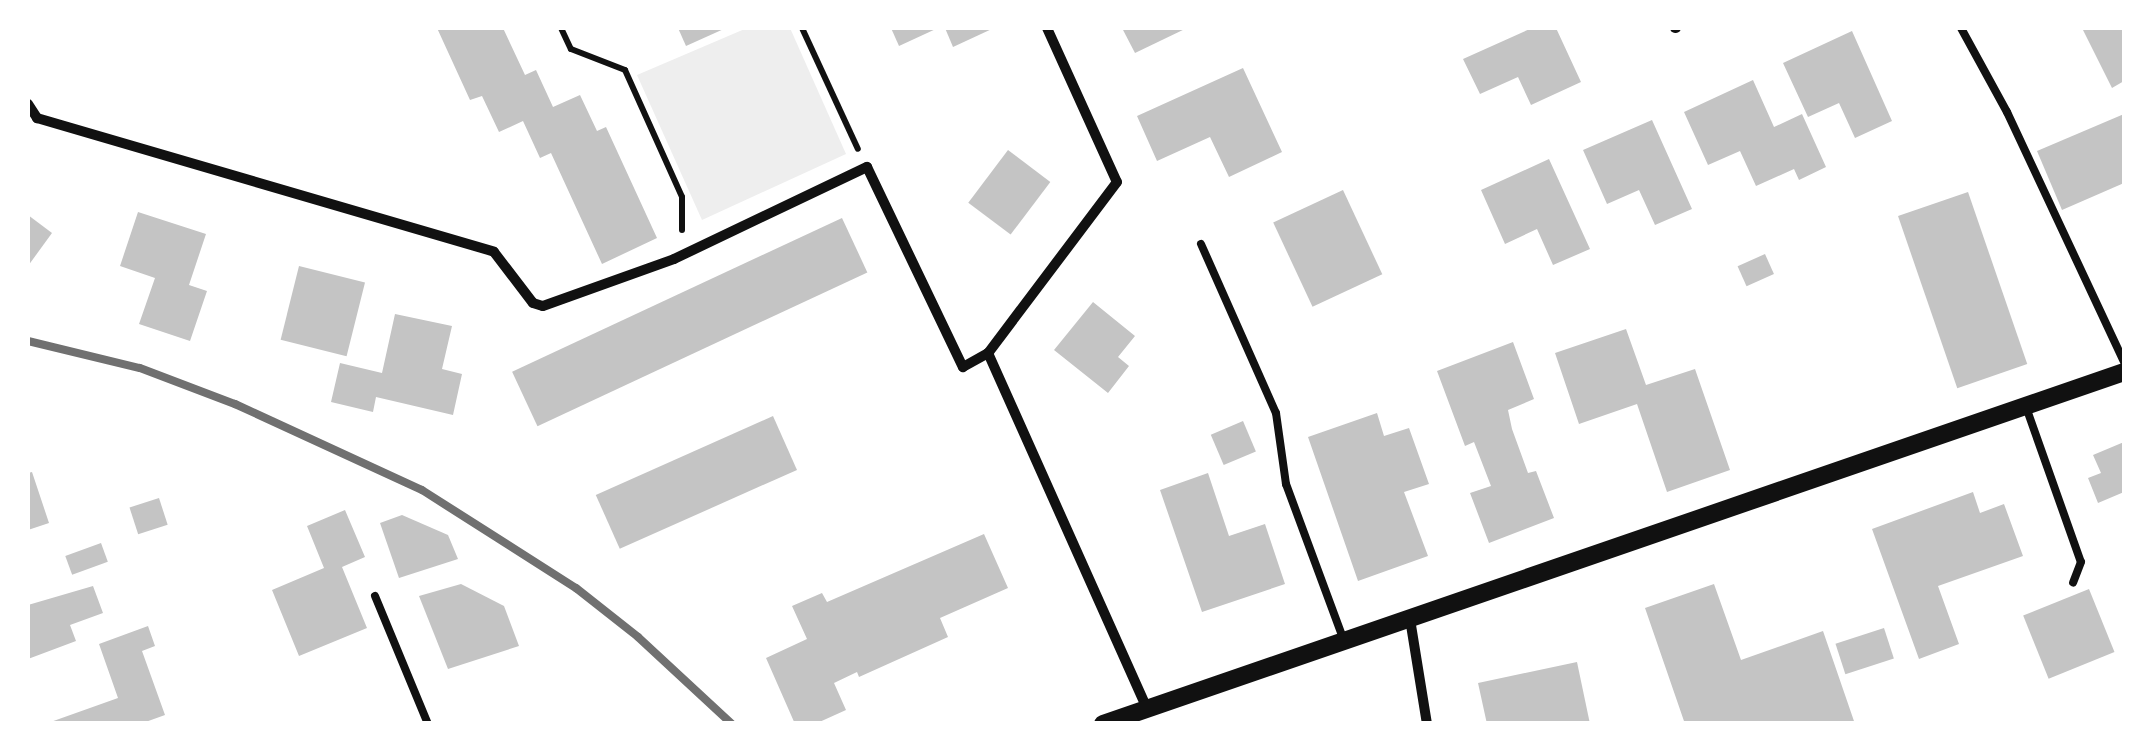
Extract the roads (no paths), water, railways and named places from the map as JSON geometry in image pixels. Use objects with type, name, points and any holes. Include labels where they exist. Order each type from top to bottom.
[{"type":"street","points":[[28,104],[37,118],[494,252],[533,303],[543,306],[674,259],[867,167],[963,366],[988,353],[1117,182],[1047,28]]},
{"type":"street","points":[[988,353],[1148,708]]},
{"type":"street","points":[[1103,724],[2124,372]]},
{"type":"street","points":[[1410,619],[1427,724]]},
{"type":"lane","points":[[1961,28],[2007,112],[2124,362]]},
{"type":"lane","points":[[1200,244],[1276,413],[1286,484],[1344,641]]},
{"type":"lane","points":[[2026,407],[2082,562],[2073,584]]},
{"type":"lane","points":[[375,596],[428,724]]},
{"type":"railway","points":[[28,341],[140,368],[235,404],[422,490],[576,588],[638,637],[732,724]]}]
